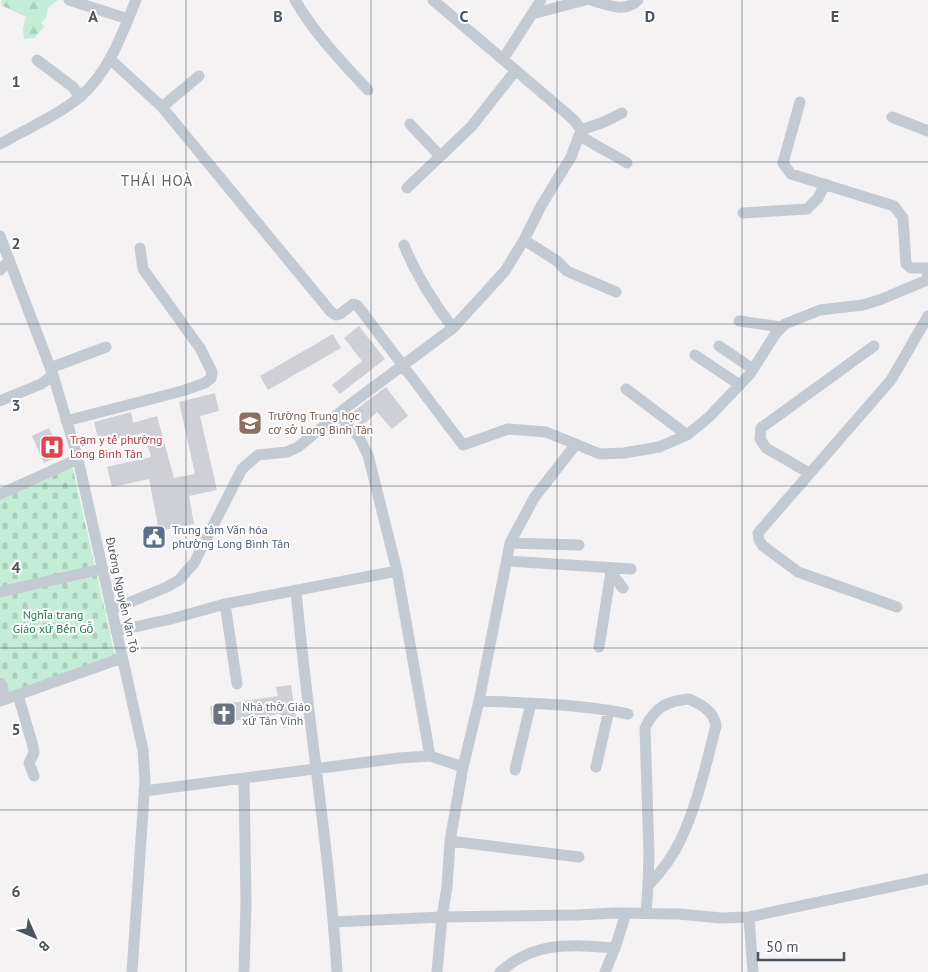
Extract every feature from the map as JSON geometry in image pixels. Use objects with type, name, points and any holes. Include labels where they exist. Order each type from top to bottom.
[{"type":"street","points":[[69,0],[128,19]]},
{"type":"street","points":[[0,144],[80,97],[110,59],[136,0]]},
{"type":"street","points":[[295,0],[301,11],[342,62],[368,90]]},
{"type":"street","points":[[433,0],[574,120],[580,134],[627,163]]},
{"type":"street","points":[[503,59],[541,0]]},
{"type":"street","points":[[532,14],[585,0]]},
{"type":"street","points":[[590,0],[624,8],[633,6],[638,0]]},
{"type":"street","points":[[110,59],[162,107],[331,312],[336,315],[340,314],[353,304],[357,305],[462,445],[508,429],[546,432],[600,454],[624,453],[660,447],[687,435],[708,418],[740,385],[776,333],[785,324],[820,310],[863,305],[882,299],[928,273]]},
{"type":"street","points":[[37,60],[73,87],[80,97]]},
{"type":"street","points":[[407,188],[471,127],[516,70]]},
{"type":"street","points":[[162,107],[199,76]]},
{"type":"street","points":[[800,102],[783,163],[792,174],[894,206],[903,218],[906,264],[928,273]]},
{"type":"street","points":[[111,610],[180,580],[194,563],[242,469],[258,455],[287,452],[298,447],[338,414],[452,328],[505,270],[571,157],[580,134],[622,113]]},
{"type":"street","points":[[892,117],[928,131]]},
{"type":"street","points":[[410,124],[440,156]]},
{"type":"street","points":[[743,213],[807,209],[818,198],[825,184]]},
{"type":"street","name":"Đường Nguyễn Văn Tỏ","points":[[0,236],[52,372],[78,459],[143,750],[144,792],[132,972]]},
{"type":"street","points":[[524,240],[557,261],[566,271],[616,292]]},
{"type":"street","points":[[404,245],[415,273],[452,328]]},
{"type":"street","points":[[66,421],[182,391],[205,383],[211,378],[212,372],[200,348],[143,269],[140,248]]},
{"type":"street","points":[[0,270],[9,261]]},
{"type":"street","points":[[897,607],[798,572],[763,546],[759,540],[758,533],[891,380],[928,316]]},
{"type":"street","points":[[739,321],[782,327]]},
{"type":"street","points":[[719,346],[753,368]]},
{"type":"street","points":[[809,473],[766,448],[760,439],[761,428],[874,346]]},
{"type":"street","points":[[0,401],[41,384],[52,372],[106,347]]},
{"type":"street","points":[[695,355],[740,385]]},
{"type":"street","points":[[626,389],[687,435]]},
{"type":"street","points":[[338,414],[359,437],[368,455],[397,571],[430,756]]},
{"type":"street","points":[[437,972],[447,887],[450,841],[463,767],[480,701],[510,544],[534,498],[576,444]]},
{"type":"street","points":[[0,494],[78,459]]},
{"type":"street","points":[[510,544],[579,546]]},
{"type":"street","points":[[507,561],[609,570],[631,569]]},
{"type":"street","points":[[0,592],[102,569]]},
{"type":"street","points":[[609,570],[624,588]]},
{"type":"street","points":[[600,647],[609,570]]},
{"type":"street","points":[[116,631],[171,619],[225,604],[397,571]]},
{"type":"street","points":[[296,590],[302,661],[334,922],[336,972]]},
{"type":"street","points":[[225,604],[237,684]]},
{"type":"street","points":[[8,698],[122,658]]},
{"type":"street","points":[[0,683],[33,746],[34,753],[29,763],[34,776]]},
{"type":"street","points":[[646,913],[649,854],[645,728],[652,715],[658,709],[675,700],[689,699],[710,711],[715,718],[716,726],[696,798],[681,839],[663,869],[648,886]]},
{"type":"street","points":[[480,701],[531,703],[609,710],[628,714]]},
{"type":"street","points":[[515,770],[531,703]]},
{"type":"street","points":[[596,766],[609,710]]},
{"type":"street","points":[[144,792],[400,758],[430,756],[463,767]]},
{"type":"street","points":[[244,779],[246,903],[244,972]]},
{"type":"street","points":[[450,841],[579,857]]},
{"type":"street","points":[[334,922],[442,917],[626,913],[679,914],[721,918],[749,917],[928,879]]},
{"type":"street","points":[[605,972],[626,913]]},
{"type":"street","points":[[749,917],[752,972]]},
{"type":"street","points":[[500,972],[524,956],[552,946],[615,948]]},
{"type":"green space","points":[[2,0],[58,0],[48,8],[46,17],[41,23],[44,27],[34,38],[24,39],[23,28],[26,17],[1,5]]},
{"type":"green space","name":"Nghĩa trang Giáo xứ Bến Gỗ","points":[[72,465],[115,656],[8,694],[0,676],[0,497]]},
{"type":"building","points":[[359,326],[385,359],[340,394],[332,385],[362,361],[344,338]]},
{"type":"building","points":[[333,334],[341,348],[268,390],[260,376]]},
{"type":"building","points":[[386,387],[408,416],[392,429],[377,412],[362,426],[350,414]]},
{"type":"building","points":[[215,393],[219,411],[200,416],[217,490],[189,496],[194,524],[159,531],[149,479],[112,487],[107,467],[151,457],[144,433],[99,443],[94,422],[131,412],[133,423],[157,416],[174,478],[195,474],[179,402]]},
{"type":"building","points":[[49,428],[54,438],[57,437],[61,445],[58,447],[61,455],[44,463],[32,436]]},
{"type":"building","points":[[291,685],[297,725],[283,728],[280,714],[212,724],[210,706],[278,696],[276,687]]},
{"type":"place","name":"Trường Trung học cơ sở Long Bình Tân","points":[[250,423]]},
{"type":"place","name":"Trạm y tế phường Long Bình Tân","points":[[52,447]]},
{"type":"place","name":"Trung tâm Văn hóa phường Long Bình Tân","points":[[154,537]]},
{"type":"place","name":"Nhà thờ Giáo xứ Tân Vinh","points":[[224,714]]},
{"type":"district","name":"THÁI HOÀ","points":[[157,181]]}]
